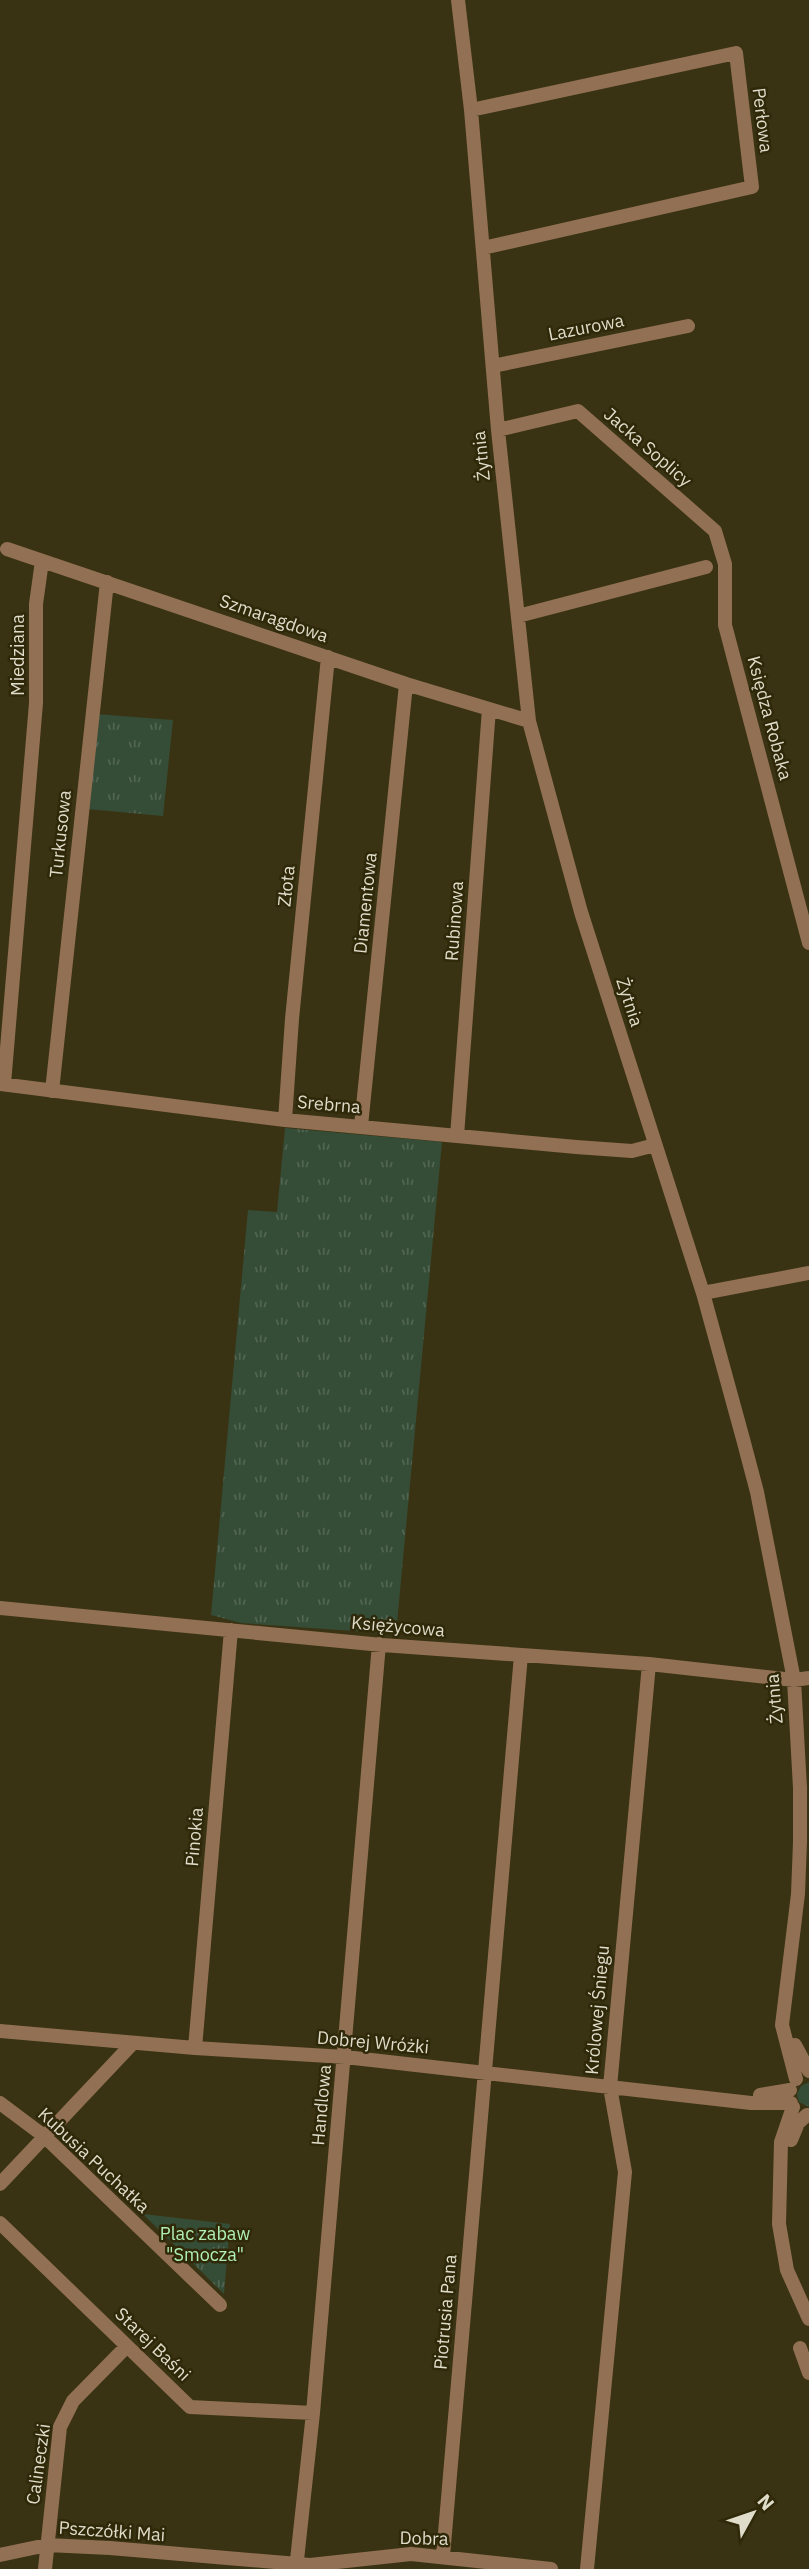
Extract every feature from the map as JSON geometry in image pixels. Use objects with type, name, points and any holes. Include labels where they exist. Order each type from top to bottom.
[{"type":"street","name":"Żytnia","points":[[458,0],[471,110],[498,430],[529,721],[581,912],[703,1293],[757,1492],[793,1680],[800,1788],[800,1842],[798,1894],[782,2019],[783,2033],[798,2088]]},
{"type":"street","name":"Perłowa","points":[[471,110],[736,53],[752,187],[483,248]]},
{"type":"street","name":"Lazurowa","points":[[492,366],[688,326]]},
{"type":"street","name":"Jacka Soplicy","points":[[498,430],[578,411],[715,531],[719,541]]},
{"type":"street","name":"Księdza Robaka","points":[[719,541],[725,564],[726,625],[809,943]]},
{"type":"street","name":"Szmaragdowa","points":[[7,549],[407,684],[529,721]]},
{"type":"street","name":"Miedziana","points":[[2,1084],[36,703],[36,604],[42,561]]},
{"type":"street","points":[[518,616],[706,567]]},
{"type":"street","name":"Turkusowa","points":[[52,1091],[107,582]]},
{"type":"street","name":"Złota","points":[[285,1120],[292,1019],[328,657]]},
{"type":"street","name":"Diamentowa","points":[[361,1126],[407,684]]},
{"type":"street","name":"Rubinowa","points":[[457,1136],[489,709]]},
{"type":"street","name":"Srebrna","points":[[2,1084],[285,1120],[632,1151],[655,1145]]},
{"type":"street","points":[[703,1293],[809,1273]]},
{"type":"street","name":"Księżycowa","points":[[0,1608],[379,1644],[649,1664],[793,1680],[809,1678]]},
{"type":"street","name":"Pinokia","points":[[195,2048],[231,1630]]},
{"type":"street","name":"Handlowa","points":[[296,2567],[313,2413],[379,1644]]},
{"type":"street","name":"Piotrusia Pana","points":[[443,2556],[521,1655]]},
{"type":"street","name":"Królowej Śniegu","points":[[587,2569],[625,2172],[610,2087],[649,1664]]},
{"type":"street","name":"Dobrej Wróżki","points":[[0,2031],[195,2048],[345,2057],[760,2104],[798,2088]]},
{"type":"street","points":[[0,2184],[133,2043]]},
{"type":"street","points":[[781,2179],[795,2127],[808,2115],[798,2088]]},
{"type":"street","points":[[798,2088],[781,2142],[779,2224],[781,2247],[794,2289],[809,2319]]},
{"type":"street","name":"Kubusia Puchatka","points":[[0,2103],[44,2136],[220,2305]]},
{"type":"street","name":"Starej Baśni","points":[[0,2223],[190,2407],[313,2413]]},
{"type":"street","name":"Calineczki","points":[[45,2569],[60,2427],[73,2401],[127,2346]]},
{"type":"street","points":[[800,2348],[809,2373]]},
{"type":"street","name":"Pszczółki Mai","points":[[0,2554],[47,2545],[110,2548],[180,2562],[296,2567]]},
{"type":"street","name":"Dobra","points":[[296,2567],[411,2554],[551,2569]]},
{"type":"green space","points":[[96,714],[173,720],[163,816],[87,809]]},
{"type":"green space","points":[[285,1128],[442,1142],[396,1634],[241,1623],[211,1615],[248,1210],[277,1212]]},
{"type":"green space","points":[[809,2082],[809,2107],[799,2102],[797,2094],[801,2086]]},
{"type":"green space","name":"Plac zabaw \"Smocza\"","points":[[143,2214],[230,2224],[224,2294]]}]
